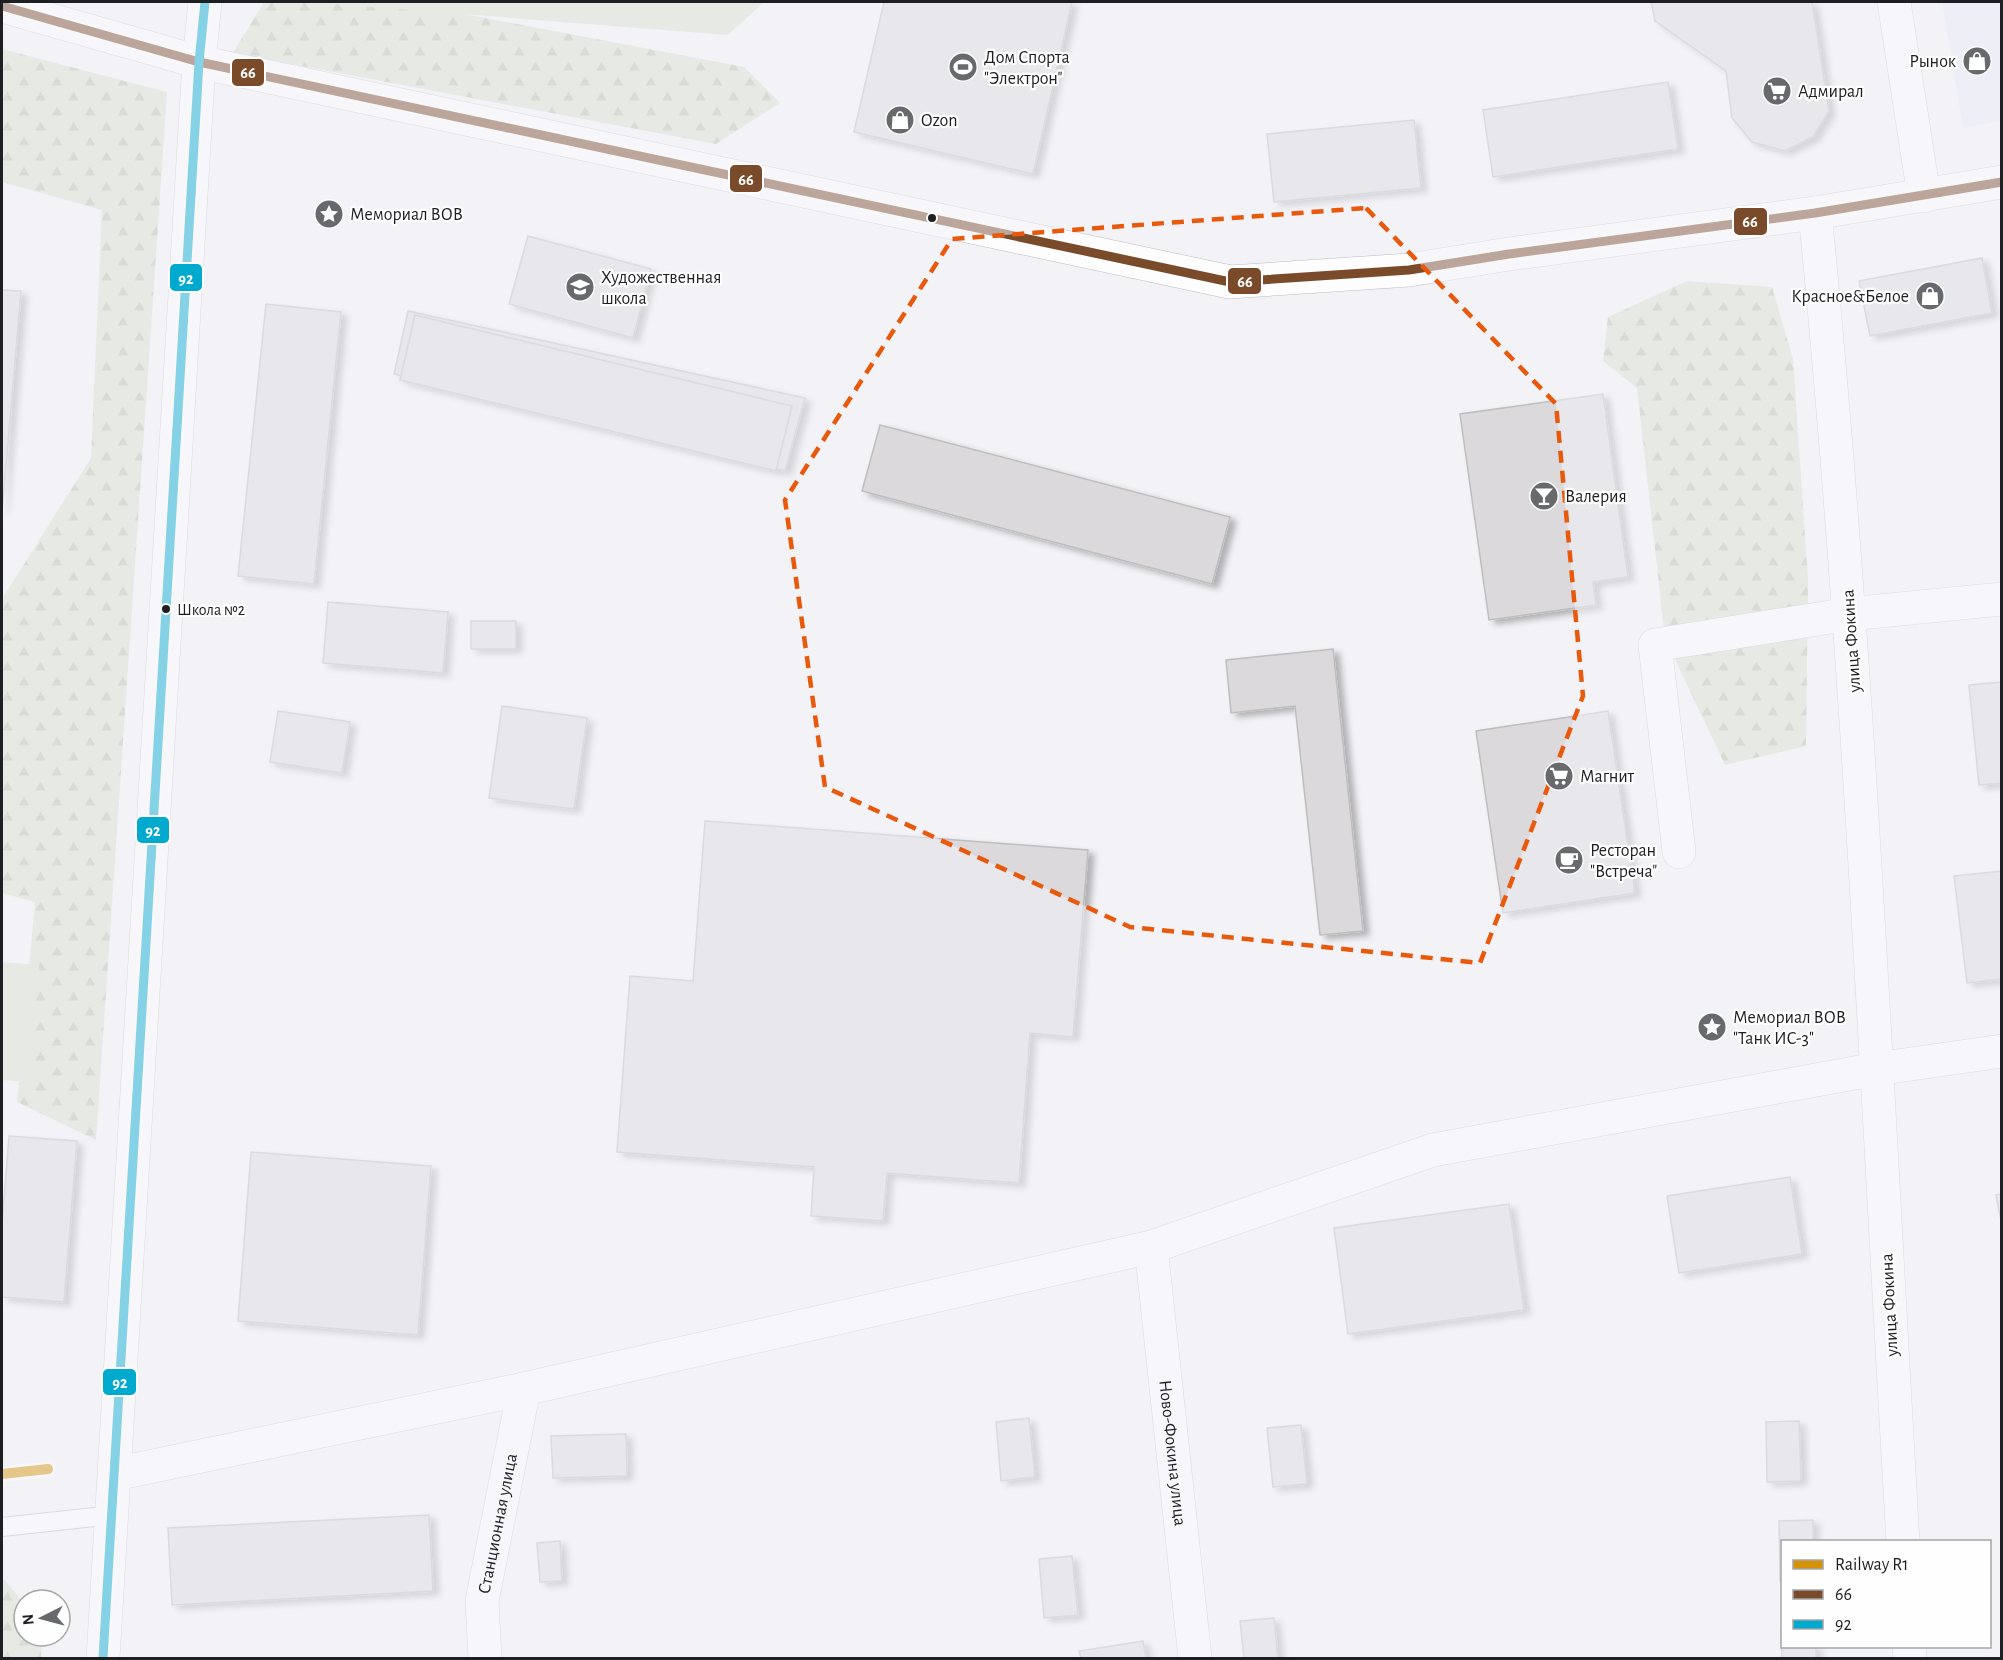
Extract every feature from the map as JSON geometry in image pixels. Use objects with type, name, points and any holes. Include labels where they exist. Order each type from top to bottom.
[{"type":"street","points":[[103,1659],[199,62],[205,2]]},
{"type":"street","points":[[1894,2],[1924,196]]},
{"type":"street","points":[[2,6],[199,62],[1230,282],[1409,270],[1509,254],[1815,213],[2001,182]]},
{"type":"street","name":"улица Фокина","points":[[1815,213],[1833,399],[1860,756],[1903,1540]]},
{"type":"street","points":[[1679,852],[1655,645],[1849,614],[2001,599]]},
{"type":"street","points":[[115,1474],[524,1389],[1151,1247],[1433,1150],[1876,1070],[2001,1051]]},
{"type":"street","name":"Ново-Фокина улица","points":[[1151,1247],[1195,1659]]},
{"type":"street","name":"Станционная улица","points":[[485,1659],[482,1601],[524,1389]]},
{"type":"lane","points":[[2,1527],[113,1515]]},
{"type":"highlighted area","points":[[1366,208],[1556,404],[1583,696],[1480,963],[1130,927],[825,787],[785,500],[952,239]]},
{"type":"shaded area","name":"Рынок","points":[[1942,2],[2001,2],[2001,121],[1963,128]]},
{"type":"green space","points":[[264,2],[401,2],[744,67],[780,103],[716,144],[233,53]]},
{"type":"green space","points":[[334,2],[764,2],[728,35],[335,4]]},
{"type":"green space","points":[[2,49],[167,92],[96,1140],[17,1102],[35,902],[2,893],[2,599],[91,458],[102,210],[2,182]]},
{"type":"green space","points":[[1687,281],[1772,287],[1793,359],[1808,580],[1806,746],[1725,765],[1665,638],[1637,388],[1603,361],[1608,317]]},
{"type":"green space","points":[[2,962],[39,965],[30,1082],[2,1080]]},
{"type":"green space","points":[[2,1577],[12,1589],[12,1648],[41,1648],[41,1658],[2,1658]]},
{"type":"building","name":"Дом Спорта \"Электрон\"","points":[[884,2],[1072,2],[1033,174],[854,132]]},
{"type":"building","name":"Адмирал","points":[[1651,2],[1812,2],[1829,111],[1813,137],[1785,151],[1752,142],[1732,118],[1726,71],[1655,21]]},
{"type":"building","points":[[1668,82],[1678,149],[1493,177],[1483,110]]},
{"type":"building","points":[[1414,120],[1421,188],[1274,202],[1267,134]]},
{"type":"building","name":"Художественная школа","points":[[528,236],[651,269],[633,338],[509,304]]},
{"type":"building","points":[[1982,258],[1992,313],[1870,336],[1859,281]]},
{"type":"building","points":[[2,290],[21,291],[2,513]]},
{"type":"building","points":[[266,304],[341,312],[314,584],[238,576]]},
{"type":"building","points":[[408,311],[805,398],[785,471],[394,374]]},
{"type":"building","points":[[415,315],[792,406],[776,471],[400,380]]},
{"type":"building","name":"Валерия","points":[[1603,394],[1628,577],[1593,582],[1596,605],[1489,620],[1460,414]]},
{"type":"building","points":[[880,425],[1230,517],[1212,584],[862,491]]},
{"type":"building","points":[[328,602],[448,612],[443,673],[323,663]]},
{"type":"building","points":[[471,621],[516,621],[516,649],[471,649]]},
{"type":"building","points":[[1333,649],[1363,931],[1320,935],[1295,706],[1231,713],[1226,660]]},
{"type":"building","points":[[2002,682],[2002,783],[1979,785],[1969,685]]},
{"type":"building","points":[[502,706],[587,718],[574,809],[489,798]]},
{"type":"building","points":[[278,711],[350,722],[342,773],[270,762]]},
{"type":"building","points":[[1608,711],[1635,893],[1503,913],[1476,731]]},
{"type":"building","points":[[705,821],[1088,850],[1073,1037],[1030,1033],[1019,1183],[887,1173],[883,1221],[811,1216],[814,1167],[617,1152],[630,976],[693,981]]},
{"type":"building","points":[[2002,871],[2002,979],[1967,983],[1954,876]]},
{"type":"building","points":[[9,1136],[77,1141],[64,1302],[2,1297],[2,1224]]},
{"type":"building","points":[[251,1152],[431,1166],[418,1335],[238,1321]]},
{"type":"building","points":[[1790,1177],[1802,1254],[1679,1273],[1667,1196]]},
{"type":"building","points":[[2002,1194],[2002,1225],[1996,1195]]},
{"type":"building","points":[[1509,1204],[1524,1310],[1348,1334],[1334,1228]]},
{"type":"building","points":[[1029,1418],[1035,1477],[1001,1481],[996,1422]]},
{"type":"building","points":[[1799,1421],[1801,1481],[1767,1482],[1766,1422]]},
{"type":"building","points":[[1301,1425],[1307,1484],[1273,1487],[1267,1428]]},
{"type":"building","points":[[626,1434],[627,1476],[553,1478],[551,1436]]},
{"type":"building","points":[[429,1515],[433,1591],[172,1605],[168,1528]]},
{"type":"building","points":[[1813,1520],[1813,1540],[1781,1540],[1781,1581],[1780,1581],[1779,1521]]},
{"type":"building","points":[[560,1541],[562,1581],[540,1582],[537,1543]]},
{"type":"building","points":[[1072,1556],[1078,1615],[1044,1618],[1039,1559]]},
{"type":"building","points":[[1274,1618],[1278,1658],[1244,1658],[1240,1621]]},
{"type":"building","points":[[1143,1641],[1146,1658],[1081,1658],[1079,1651]]},
{"type":"building","points":[[1782,1648],[1816,1648],[1816,1658],[1782,1658]]},
{"type":"rail line","name":"R1","points":[[2,1474],[48,1469]]},
{"type":"transit line","name":"92","points":[[103,1658],[199,62],[205,2]]},
{"type":"transit line","name":"66","points":[[2,6],[199,62],[1230,282],[1409,270],[1509,254],[1815,213],[2002,182]]},
{"type":"place","name":"Рынок","points":[[1977,61]]},
{"type":"place","name":"Дом Спорта \"Электрон\"","points":[[963,67]]},
{"type":"place","name":"Адмирал","points":[[1777,91]]},
{"type":"place","name":"Ozon","points":[[900,120]]},
{"type":"place","name":"Мемориал ВОВ","points":[[329,214]]},
{"type":"place","name":"Художественная школа","points":[[580,287]]},
{"type":"place","name":"Красное&Белое","points":[[1930,296]]},
{"type":"place","name":"Валерия","points":[[1544,496]]},
{"type":"place","name":"Школа №2","points":[[166,609]]},
{"type":"place","name":"Магнит","points":[[1559,776]]},
{"type":"place","name":"Ресторан \"Встреча\"","points":[[1569,860]]},
{"type":"place","name":"Мемориал ВОВ \"Танк ИС-3\"","points":[[1712,1027]]}]
